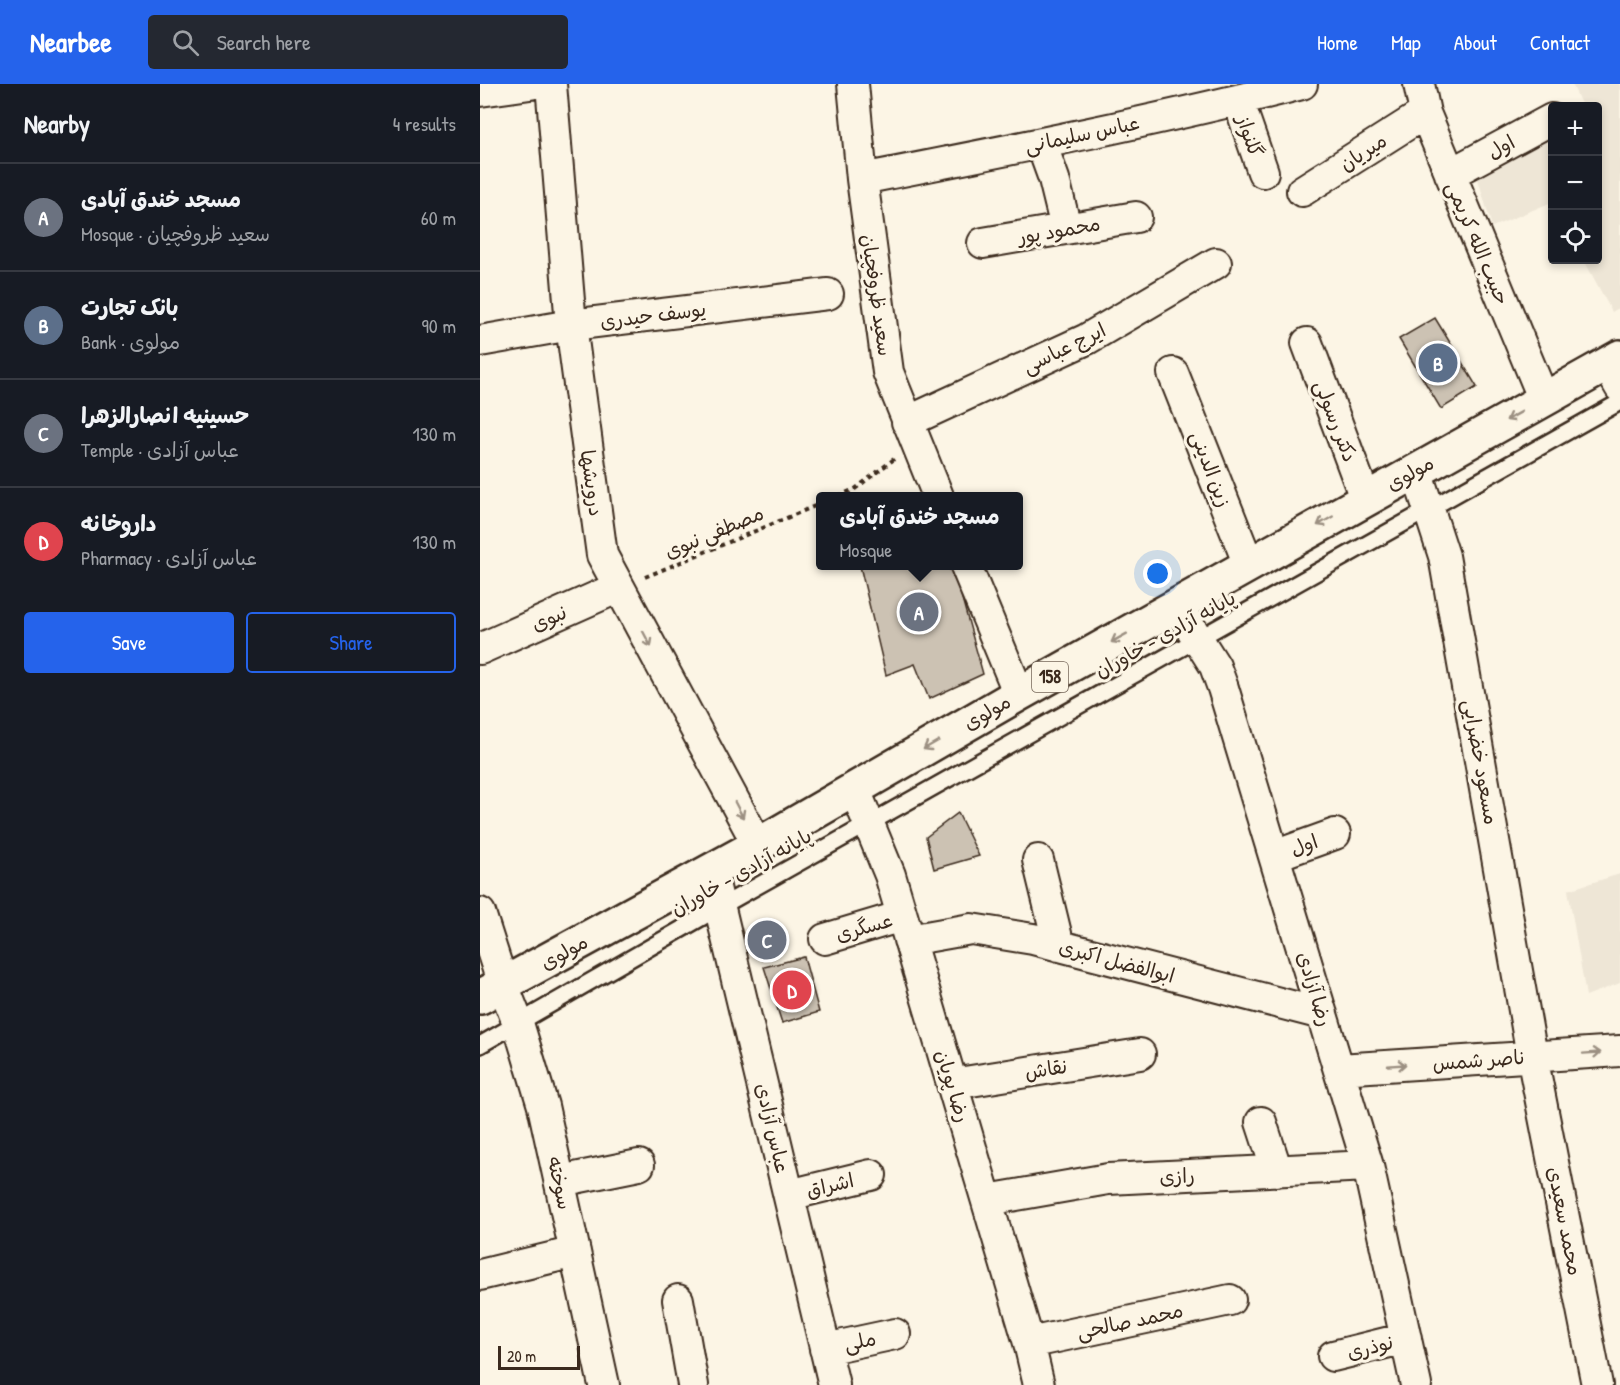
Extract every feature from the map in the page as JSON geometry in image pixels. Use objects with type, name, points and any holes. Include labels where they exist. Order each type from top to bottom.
[{"type":"main road","name":"مولوی","points":[[491,991],[758,845],[1365,498],[1544,400],[1616,369]]},
{"type":"street","points":[[480,91],[530,84]]},
{"type":"street","name":"درویشها","points":[[551,84],[571,325],[602,555],[758,845]]},
{"type":"street","name":"سعید ظروفچیان","points":[[853,84],[862,180],[888,372],[936,492]]},
{"type":"street","name":"عباس سلیمانی","points":[[862,180],[1041,143],[1302,84]]},
{"type":"street","name":"حبیب الله کریمی","points":[[1419,84],[1425,113],[1449,174],[1544,400]]},
{"type":"street","name":"گلنواز","points":[[1238,100],[1263,172]]},
{"type":"street","name":"میریان","points":[[1302,191],[1425,113]]},
{"type":"street","name":"اول","points":[[1449,174],[1548,121]]},
{"type":"street","points":[[1041,143],[1054,179],[1066,228]]},
{"type":"street","name":"محمود پور","points":[[983,243],[1136,217]]},
{"type":"street","name":"ایرج عباسی","points":[[911,432],[1087,339],[1216,263]]},
{"type":"street","name":"یوسف حیدری","points":[[480,341],[571,325],[828,294]]},
{"type":"street","name":"دکتر رسولی","points":[[1307,343],[1365,498]]},
{"type":"street","name":"زین الدینی","points":[[1173,373],[1249,565]]},
{"type":"street","name":"مسعود خضرایی","points":[[1416,470],[1444,556],[1532,1056]]},
{"type":"street","points":[[968,570],[1019,694]]},
{"type":"street","name":"نبوی","points":[[480,649],[619,587]]},
{"type":"street","name":"رضا آزادی","points":[[1177,606],[1215,666],[1223,688],[1368,1166],[1416,1385]]},
{"type":"street","name":"رضا پویان","points":[[855,790],[890,875],[1029,1342],[1039,1385]]},
{"type":"street","name":"اول","points":[[1274,855],[1335,834]]},
{"type":"street","points":[[1038,860],[1059,946]]},
{"type":"street","name":"عباس آزادی","points":[[711,871],[834,1385]]},
{"type":"street","name":"سوخته","points":[[480,913],[491,991],[518,1023],[543,1106],[604,1385]]},
{"type":"street","name":"عسگری","points":[[825,939],[906,928]]},
{"type":"street","name":"ابوالفضل اکبری","points":[[906,928],[971,929],[1033,939],[1322,1014]]},
{"type":"street","name":"ناصر شمس","points":[[1339,1069],[1620,1051]]},
{"type":"street","name":"نقاش","points":[[952,1084],[1140,1054]]},
{"type":"street","name":"محمد سعیدی","points":[[1532,1056],[1597,1385]]},
{"type":"street","points":[[1261,1122],[1277,1171]]},
{"type":"street","points":[[560,1181],[639,1165]]},
{"type":"street","name":"رازی","points":[[987,1200],[1108,1179],[1368,1166]]},
{"type":"street","name":"اشراق","points":[[789,1195],[872,1175]]},
{"type":"street","points":[[480,1275],[575,1252]]},
{"type":"street","points":[[678,1300],[693,1385]]},
{"type":"street","name":"محمد صالحی","points":[[1029,1342],[1230,1300]]},
{"type":"street","name":"ملی","points":[[825,1349],[895,1334]]},
{"type":"street","name":"نوذری","points":[[1333,1356],[1406,1338]]},
{"type":"lane","name":"پایانه آزادی - خاوران","points":[[480,1045],[720,907],[1620,402]]},
{"type":"path","points":[[848,492],[855,489],[911,432]]},
{"type":"path","name":"مصطفی نبوی","points":[[619,587],[816,506]]},
{"type":"shaded area","points":[[1572,84],[1620,84],[1620,307],[1612,312],[1586,264],[1602,264],[1602,102],[1580,102]]},
{"type":"shaded area","points":[[1548,136],[1548,204],[1492,227],[1476,172]]},
{"type":"shaded area","points":[[1620,874],[1620,983],[1586,996],[1568,890]]},
{"type":"building","points":[[1435,318],[1477,387],[1441,409],[1399,339]]},
{"type":"building","points":[[861,570],[954,570],[983,674],[929,699],[915,664],[886,675]]},
{"type":"building","points":[[958,813],[979,856],[934,869],[926,837]]},
{"type":"building","points":[[804,957],[819,1012],[782,1023],[764,967]]},
{"type":"place","name":"بانک تجارت","points":[[1438,363]]},
{"type":"place","name":"مسجد خندق آبادی","points":[[919,612]]},
{"type":"place","name":"حسینیه انصارالزهرا","points":[[767,940]]},
{"type":"place","name":"داروخانه","points":[[792,990]]}]
